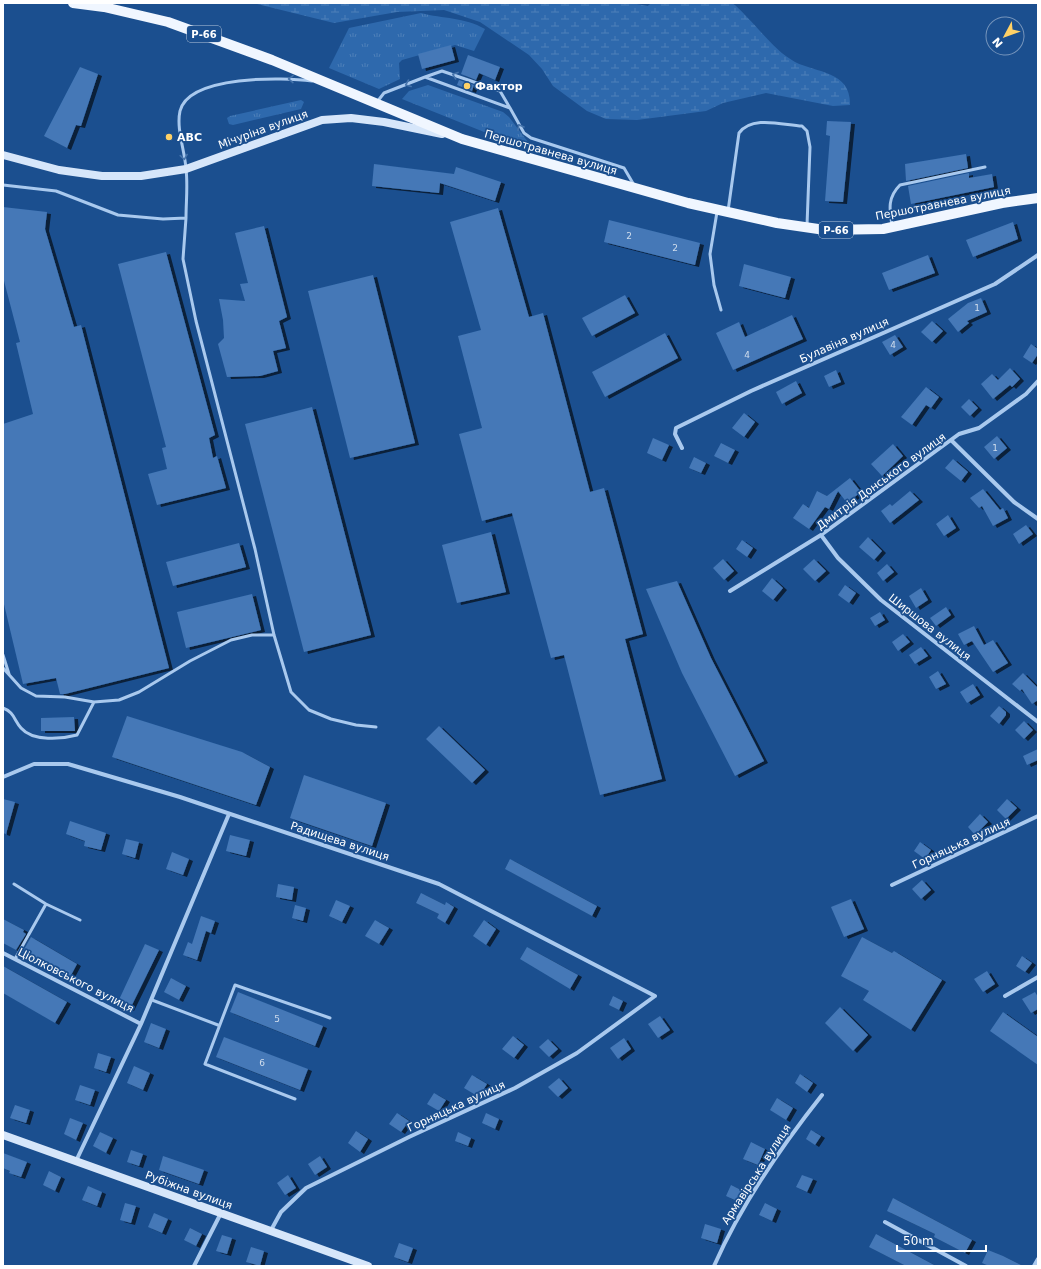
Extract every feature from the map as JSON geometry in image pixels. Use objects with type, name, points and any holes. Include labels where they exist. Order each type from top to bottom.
[{"type":"main road","name":"Першотравнева вулиця","points":[[73,3],[104,7],[168,22],[272,60],[462,139],[723,212],[825,230],[883,228],[1002,203],[1038,198]]},
{"type":"street","name":"Мічуріна вулиця","points":[[3,155],[59,170],[102,176],[141,176],[186,169],[322,120],[351,118],[384,122],[462,139]]},
{"type":"street","name":"Булавіна вулиця","points":[[682,448],[675,434],[676,428],[751,391],[995,284],[1038,255]]},
{"type":"street","name":"Дмитрія Донського вулиця","points":[[730,591],[822,535],[959,434],[979,428],[1026,394],[1038,381]]},
{"type":"street","points":[[952,440],[1014,502],[1038,519]]},
{"type":"street","name":"Ширшова вулиця","points":[[822,535],[838,558],[881,600],[1038,722]]},
{"type":"street","name":"Радищева вулиця","points":[[3,777],[34,764],[68,764],[180,797],[439,884],[655,996]]},
{"type":"street","points":[[76,1161],[152,1000],[229,814]]},
{"type":"street","name":"Горняцька вулиця","points":[[892,886],[1038,816]]},
{"type":"street","name":"Ціолковського вулиця","points":[[3,953],[141,1024]]},
{"type":"street","points":[[1005,996],[1038,977]]},
{"type":"street","name":"Горняцька вулиця","points":[[270,1232],[281,1212],[306,1188],[409,1137],[515,1088],[577,1053],[655,996]]},
{"type":"street","name":"Армавірська вулиця","points":[[714,1266],[728,1233],[775,1159],[822,1095]]},
{"type":"street","name":"Рубіжна вулиця","points":[[3,1135],[368,1266]]},
{"type":"street","points":[[194,1266],[221,1213]]},
{"type":"street","points":[[884,1222],[966,1266]]},
{"type":"street","points":[[1034,1266],[1038,1259]]},
{"type":"lane","points":[[376,103],[384,93],[442,71],[500,91],[524,133],[531,138],[624,168],[635,188]]},
{"type":"lane","points":[[426,77],[510,108]]},
{"type":"lane","points":[[330,84],[301,80],[271,79],[216,84],[191,94],[180,111],[180,128],[186,169],[186,218],[183,259],[196,321],[253,542],[274,635],[291,692],[309,710],[350,724],[376,728]]},
{"type":"lane","points":[[721,310],[714,285],[710,254],[723,212],[738,133],[742,128],[752,122],[802,126],[808,131],[810,147],[807,228]]},
{"type":"lane","points":[[892,226],[889,207],[892,193],[900,185],[985,167]]},
{"type":"lane","points":[[3,184],[56,191],[118,215],[163,219],[186,218]]},
{"type":"lane","points":[[3,668],[21,688],[36,696],[65,697],[94,702],[119,700],[139,692],[190,661],[230,640],[252,636],[274,635]]},
{"type":"lane","points":[[3,655],[9,676]]},
{"type":"lane","points":[[3,708],[9,710],[16,718],[20,728],[28,733],[38,736],[65,738],[77,735],[94,702]]},
{"type":"lane","points":[[14,884],[46,904],[80,920]]},
{"type":"lane","points":[[15,959],[46,904]]},
{"type":"lane","points":[[295,1099],[205,1064],[218,1025],[235,985],[330,1018]]},
{"type":"lane","points":[[152,1000],[218,1025]]},
{"type":"green space","points":[[253,3],[631,3],[648,6],[651,3],[732,3],[775,47],[795,62],[822,71],[839,79],[845,85],[849,94],[850,105],[833,106],[766,93],[723,103],[706,111],[637,120],[606,119],[587,111],[553,86],[542,69],[529,55],[480,22],[444,10],[397,12],[334,23]]},
{"type":"green space","points":[[421,13],[469,22],[485,29],[474,51],[455,45],[402,60],[399,63],[400,79],[379,89],[329,68],[349,28]]},
{"type":"green space","points":[[428,85],[503,112],[509,117],[528,142],[523,145],[509,142],[402,99],[409,91]]},
{"type":"green space","points":[[301,100],[304,102],[301,109],[233,125],[229,124],[227,118],[230,116]]},
{"type":"building","points":[[451,45],[455,60],[422,69],[418,54]]},
{"type":"building","points":[[468,55],[500,67],[495,80],[479,73],[476,80],[461,74]]},
{"type":"building","points":[[80,67],[98,74],[81,126],[76,125],[67,148],[44,136]]},
{"type":"building","points":[[459,80],[474,85],[472,91],[457,85]]},
{"type":"building","points":[[827,121],[851,122],[843,202],[825,201],[830,136],[826,135]]},
{"type":"building","points":[[966,154],[968,168],[906,181],[905,164]]},
{"type":"building","points":[[374,164],[454,174],[456,167],[501,182],[495,201],[440,183],[439,193],[372,186]]},
{"type":"building","points":[[969,173],[969,178],[992,174],[994,187],[911,204],[908,186]]},
{"type":"building","points":[[3,207],[47,212],[45,229],[74,327],[81,325],[169,668],[65,694],[60,694],[56,678],[23,684],[3,600],[3,424],[33,414],[16,343],[20,342],[3,277]]},
{"type":"building","points":[[498,208],[529,317],[543,313],[590,492],[604,488],[643,634],[625,639],[662,779],[600,795],[564,655],[551,658],[512,513],[482,521],[459,434],[482,428],[458,336],[481,330],[450,222]]},
{"type":"building","points":[[609,220],[700,243],[695,265],[604,242]]},
{"type":"building","points":[[1013,222],[1018,239],[973,257],[966,240]]},
{"type":"building","points":[[264,226],[287,317],[279,321],[286,348],[273,351],[278,371],[260,376],[227,377],[218,344],[224,338],[223,320],[219,299],[245,301],[240,284],[248,283],[235,233]]},
{"type":"building","points":[[166,252],[215,435],[209,438],[213,458],[217,456],[226,488],[157,505],[148,474],[167,469],[162,448],[166,447],[118,264]]},
{"type":"building","points":[[928,255],[935,273],[889,290],[882,273]]},
{"type":"building","points":[[744,264],[791,277],[785,298],[739,286]]},
{"type":"building","points":[[373,275],[415,443],[350,458],[308,291]]},
{"type":"building","points":[[625,295],[635,313],[592,336],[582,318]]},
{"type":"building","points":[[981,298],[987,312],[967,321],[969,323],[958,332],[948,319],[968,303]]},
{"type":"building","points":[[792,315],[803,339],[733,370],[716,333],[739,322],[745,337]]},
{"type":"building","points":[[932,321],[943,331],[932,342],[921,332]]},
{"type":"building","points":[[665,333],[678,358],[605,397],[592,372]]},
{"type":"building","points":[[895,335],[903,347],[890,355],[882,342]]},
{"type":"building","points":[[1031,344],[1038,349],[1038,354],[1032,363],[1023,357]]},
{"type":"building","points":[[1010,368],[1020,379],[1012,387],[1010,385],[993,399],[981,384],[992,374],[998,380]]},
{"type":"building","points":[[836,370],[841,382],[829,387],[824,376]]},
{"type":"building","points":[[796,381],[802,393],[782,404],[776,392]]},
{"type":"building","points":[[926,387],[939,397],[931,408],[926,405],[912,425],[901,417]]},
{"type":"building","points":[[969,399],[978,408],[970,416],[961,407]]},
{"type":"building","points":[[312,407],[371,635],[304,652],[245,424]]},
{"type":"building","points":[[744,413],[755,422],[744,437],[732,428]]},
{"type":"building","points":[[997,436],[1007,448],[994,459],[984,447]]},
{"type":"building","points":[[653,438],[669,445],[662,460],[647,453]]},
{"type":"building","points":[[721,443],[735,450],[728,463],[714,456]]},
{"type":"building","points":[[893,444],[903,456],[882,476],[871,464]]},
{"type":"building","points":[[694,457],[706,463],[701,473],[689,468]]},
{"type":"building","points":[[953,459],[968,472],[961,481],[945,468]]},
{"type":"building","points":[[850,478],[861,492],[847,503],[838,491],[829,509],[825,507],[809,529],[793,518],[803,504],[809,508],[817,491],[827,496]]},
{"type":"building","points":[[983,489],[1000,510],[1003,508],[1008,518],[993,526],[982,506],[979,508],[970,498]]},
{"type":"building","points":[[910,491],[919,500],[890,523],[881,511],[890,504],[892,506]]},
{"type":"building","points":[[948,515],[956,528],[944,536],[936,524]]},
{"type":"building","points":[[1026,525],[1033,534],[1019,544],[1013,534]]},
{"type":"building","points":[[491,532],[506,592],[457,603],[442,545]]},
{"type":"building","points":[[868,537],[882,551],[874,560],[859,547]]},
{"type":"building","points":[[742,540],[753,548],[747,557],[736,549]]},
{"type":"building","points":[[239,543],[246,567],[173,586],[166,562]]},
{"type":"building","points":[[723,559],[734,571],[724,580],[713,568]]},
{"type":"building","points":[[814,559],[826,571],[815,581],[803,569]]},
{"type":"building","points":[[887,564],[894,572],[883,581],[877,573]]},
{"type":"building","points":[[772,578],[783,588],[773,600],[762,591]]},
{"type":"building","points":[[677,581],[711,658],[764,761],[735,776],[682,673],[646,589]]},
{"type":"building","points":[[845,585],[856,593],[849,603],[838,595]]},
{"type":"building","points":[[921,588],[928,600],[916,608],[909,596]]},
{"type":"building","points":[[252,594],[261,630],[186,648],[177,612]]},
{"type":"building","points":[[946,607],[951,615],[936,626],[930,618]]},
{"type":"building","points":[[880,612],[885,620],[875,626],[870,618]]},
{"type":"building","points":[[974,626],[984,645],[993,640],[1008,663],[993,672],[972,641],[964,645],[958,634]]},
{"type":"building","points":[[903,634],[910,642],[898,651],[892,642]]},
{"type":"building","points":[[921,647],[928,656],[915,664],[909,655]]},
{"type":"building","points":[[938,671],[946,684],[936,689],[929,677]]},
{"type":"building","points":[[1023,673],[1038,688],[1038,700],[1032,704],[1022,689],[1020,691],[1012,684]]},
{"type":"building","points":[[973,684],[980,695],[967,703],[960,692]]},
{"type":"building","points":[[999,706],[1006,712],[1006,715],[999,724],[990,716]]},
{"type":"building","points":[[127,716],[242,752],[270,767],[256,805],[112,757]]},
{"type":"building","points":[[74,717],[75,731],[41,731],[41,718]]},
{"type":"building","points":[[1024,721],[1033,730],[1024,739],[1015,730]]},
{"type":"building","points":[[439,726],[485,770],[472,783],[426,739]]},
{"type":"building","points":[[1038,749],[1038,760],[1027,765],[1023,756]]},
{"type":"building","points":[[304,775],[386,803],[372,846],[290,818]]},
{"type":"building","points":[[3,799],[15,802],[6,834],[3,833]]},
{"type":"building","points":[[1007,799],[1017,808],[1006,819],[997,810]]},
{"type":"building","points":[[980,814],[988,822],[975,835],[968,827]]},
{"type":"building","points":[[70,821],[106,833],[101,850],[84,846],[85,841],[66,834]]},
{"type":"building","points":[[230,835],[250,840],[246,856],[226,851]]},
{"type":"building","points":[[126,839],[139,842],[135,858],[122,854]]},
{"type":"building","points":[[920,842],[931,850],[925,859],[914,851]]},
{"type":"building","points":[[172,852],[189,859],[183,875],[166,869]]},
{"type":"building","points":[[510,859],[597,906],[592,916],[505,869]]},
{"type":"building","points":[[922,880],[931,890],[921,899],[912,889]]},
{"type":"building","points":[[278,884],[294,887],[292,900],[276,897]]},
{"type":"building","points":[[421,893],[445,905],[446,902],[454,907],[445,923],[437,918],[439,914],[416,903]]},
{"type":"building","points":[[851,899],[864,929],[844,937],[831,907]]},
{"type":"building","points":[[336,900],[350,906],[342,922],[329,916]]},
{"type":"building","points":[[295,905],[306,908],[303,921],[292,918]]},
{"type":"building","points":[[201,916],[215,921],[211,933],[206,931],[197,960],[183,955],[188,942],[192,944]]},
{"type":"building","points":[[3,919],[24,930],[23,932],[26,934],[16,950],[3,943]]},
{"type":"building","points":[[375,920],[389,928],[379,944],[365,936]]},
{"type":"building","points":[[484,920],[496,929],[486,945],[473,936]]},
{"type":"building","points":[[31,937],[77,964],[69,979],[22,953]]},
{"type":"building","points":[[862,937],[892,953],[894,951],[942,980],[911,1030],[863,1000],[869,991],[841,976]]},
{"type":"building","points":[[145,944],[159,950],[130,1009],[117,1004]]},
{"type":"building","points":[[527,947],[578,975],[570,989],[520,959]]},
{"type":"building","points":[[1022,956],[1032,963],[1025,972],[1016,966]]},
{"type":"building","points":[[3,966],[67,1002],[55,1023],[3,993]]},
{"type":"building","points":[[987,971],[995,984],[983,992],[974,979]]},
{"type":"building","points":[[171,978],[186,986],[179,1000],[164,992]]},
{"type":"building","points":[[238,992],[323,1026],[315,1046],[230,1012]]},
{"type":"building","points":[[1035,992],[1038,997],[1038,1009],[1031,1013],[1022,999]]},
{"type":"building","points":[[613,996],[623,1001],[619,1010],[609,1005]]},
{"type":"building","points":[[840,1007],[868,1035],[853,1051],[825,1023]]},
{"type":"building","points":[[1003,1012],[1038,1037],[1038,1065],[990,1031]]},
{"type":"building","points":[[660,1016],[670,1030],[658,1038],[648,1024]]},
{"type":"building","points":[[151,1023],[166,1029],[159,1048],[144,1042]]},
{"type":"building","points":[[513,1036],[524,1045],[514,1058],[502,1049]]},
{"type":"building","points":[[224,1037],[308,1069],[300,1090],[216,1057]]},
{"type":"building","points":[[624,1038],[631,1049],[618,1059],[610,1048]]},
{"type":"building","points":[[548,1039],[558,1049],[549,1057],[539,1047]]},
{"type":"building","points":[[98,1053],[111,1057],[106,1072],[94,1068]]},
{"type":"building","points":[[134,1066],[150,1073],[143,1090],[127,1083]]},
{"type":"building","points":[[800,1074],[813,1083],[807,1092],[795,1083]]},
{"type":"building","points":[[472,1075],[487,1084],[479,1097],[464,1088]]},
{"type":"building","points":[[559,1078],[568,1088],[558,1097],[548,1087]]},
{"type":"building","points":[[80,1085],[95,1090],[90,1105],[75,1100]]},
{"type":"building","points":[[434,1093],[446,1100],[439,1111],[427,1104]]},
{"type":"building","points":[[777,1098],[793,1108],[786,1120],[770,1110]]},
{"type":"building","points":[[15,1105],[30,1110],[26,1123],[10,1118]]},
{"type":"building","points":[[397,1113],[409,1121],[401,1132],[389,1124]]},
{"type":"building","points":[[486,1113],[499,1119],[495,1129],[482,1123]]},
{"type":"building","points":[[70,1118],[83,1123],[76,1140],[64,1134]]},
{"type":"building","points":[[811,1130],[821,1136],[815,1145],[806,1139]]},
{"type":"building","points":[[356,1131],[368,1139],[360,1152],[348,1143]]},
{"type":"building","points":[[100,1132],[113,1138],[106,1153],[93,1146]]},
{"type":"building","points":[[458,1132],[471,1138],[468,1146],[455,1141]]},
{"type":"building","points":[[751,1142],[765,1149],[758,1165],[743,1159]]},
{"type":"building","points":[[131,1150],[143,1154],[139,1166],[127,1162]]},
{"type":"building","points":[[3,1153],[27,1162],[21,1177],[9,1173],[10,1171],[3,1168]]},
{"type":"building","points":[[163,1156],[204,1170],[199,1184],[159,1170]]},
{"type":"building","points":[[320,1156],[327,1167],[315,1175],[308,1164]]},
{"type":"building","points":[[49,1171],[61,1177],[55,1191],[43,1185]]},
{"type":"building","points":[[288,1175],[296,1188],[285,1195],[277,1183]]},
{"type":"building","points":[[802,1175],[813,1179],[807,1192],[796,1187]]},
{"type":"building","points":[[731,1185],[743,1191],[737,1201],[726,1196]]},
{"type":"building","points":[[88,1186],[102,1192],[97,1206],[82,1200]]},
{"type":"building","points":[[893,1198],[972,1240],[965,1253],[934,1237],[935,1234],[887,1211]]},
{"type":"building","points":[[125,1203],[136,1206],[131,1223],[120,1220]]},
{"type":"building","points":[[765,1203],[777,1209],[772,1221],[759,1215]]},
{"type":"building","points":[[154,1213],[168,1219],[162,1233],[148,1227]]},
{"type":"building","points":[[705,1224],[721,1229],[717,1243],[701,1238]]},
{"type":"building","points":[[190,1228],[202,1234],[196,1246],[184,1240]]},
{"type":"building","points":[[876,1234],[936,1266],[906,1266],[869,1247]]},
{"type":"building","points":[[222,1235],[232,1238],[227,1254],[216,1251]]},
{"type":"building","points":[[399,1243],[413,1248],[408,1262],[394,1257]]},
{"type":"building","points":[[251,1247],[264,1251],[260,1266],[246,1262]]},
{"type":"building","points":[[988,1250],[1023,1266],[989,1266],[982,1263]]},
{"type":"place","name":"Фактор","points":[[467,86]]},
{"type":"place","name":"ABC","points":[[169,137]]}]
